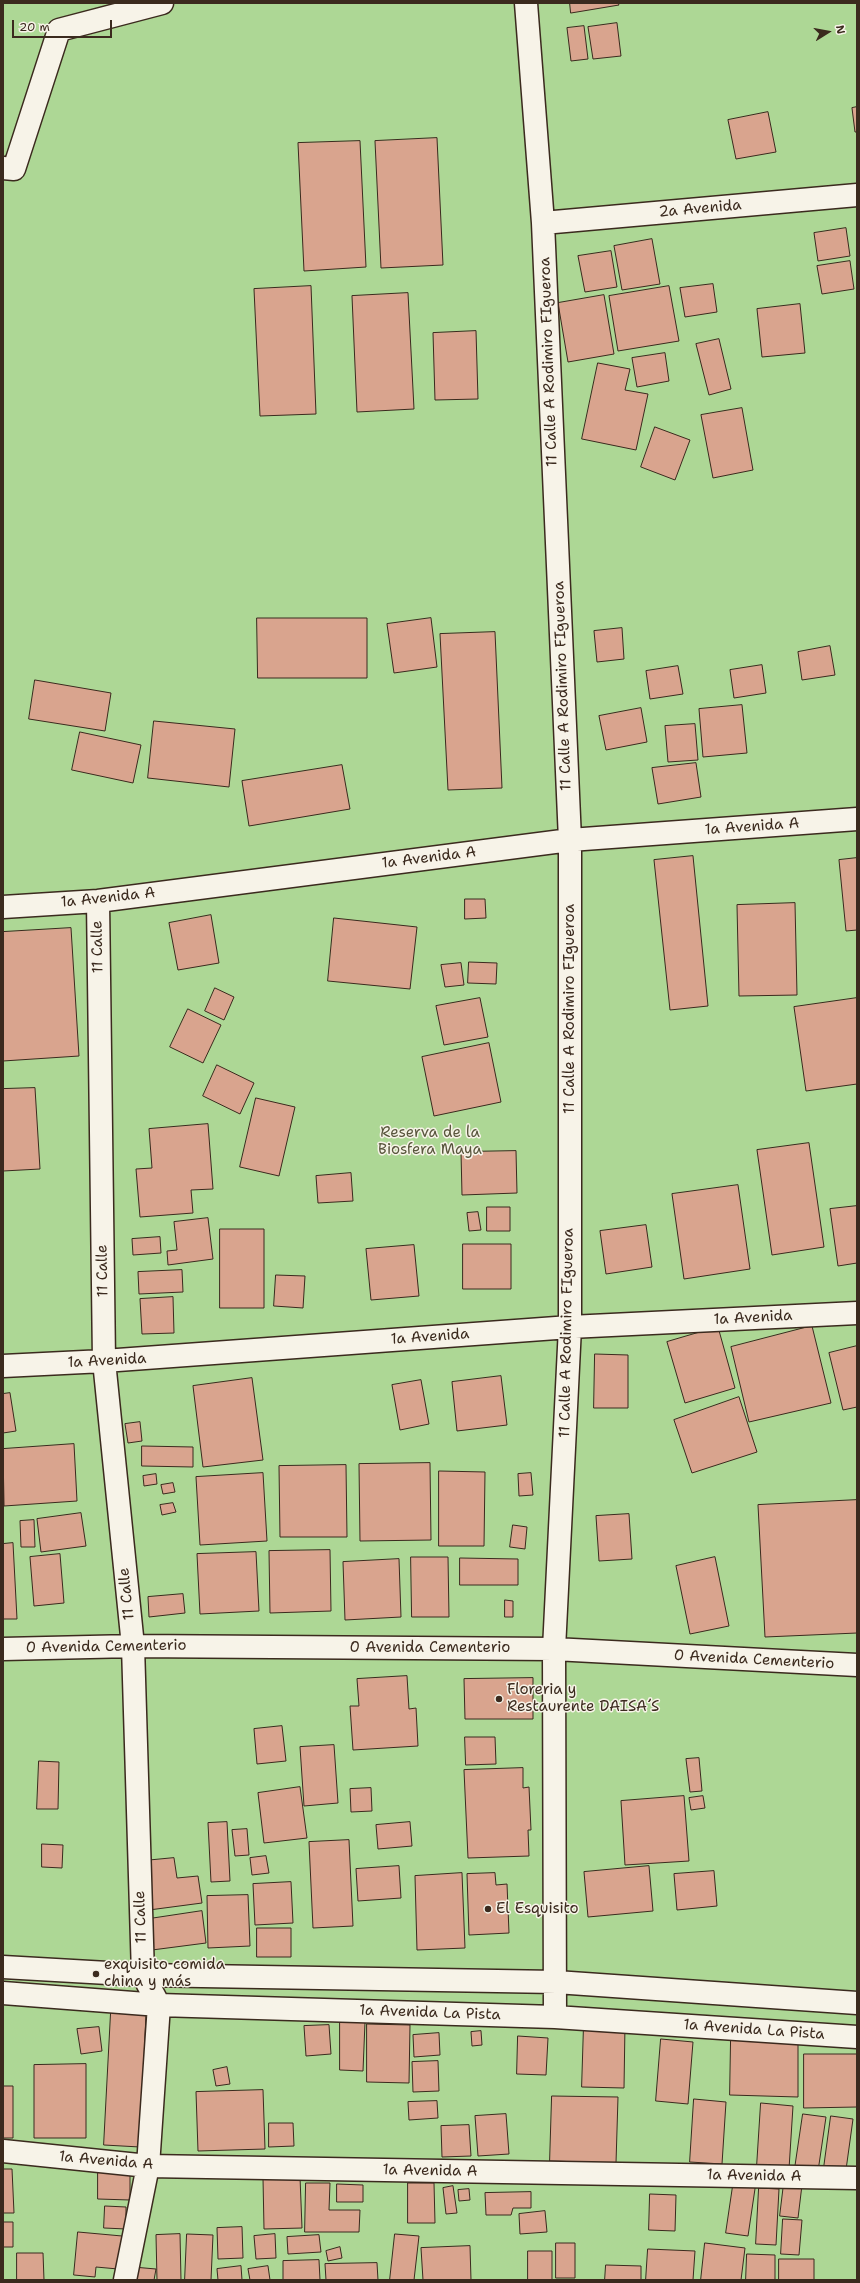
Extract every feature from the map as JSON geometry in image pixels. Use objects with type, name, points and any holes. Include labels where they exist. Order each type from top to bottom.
[{"type":"street","points":[[3,168],[14,168],[59,30],[162,3]]},
{"type":"street","name":"11 Calle A Rodimiro FIgueroa","points":[[526,3],[543,223],[570,840],[570,1327],[554,1649],[556,2017]]},
{"type":"street","name":"2a Avenida","points":[[543,223],[857,195]]},
{"type":"street","name":"1a Avenida A","points":[[3,908],[98,901],[570,840],[857,819]]},
{"type":"street","name":"11 Calle","points":[[98,901],[104,1361],[133,1646],[143,1975],[159,2005]]},
{"type":"street","name":"1a Avenida","points":[[3,1366],[104,1361],[570,1327],[857,1313]]},
{"type":"street","name":"0 Avenida Cementerio","points":[[3,1649],[133,1646],[554,1649],[857,1665]]},
{"type":"street","points":[[3,1966],[143,1975],[556,1982],[857,2003]]},
{"type":"street","name":"1a Avenida La Pista","points":[[3,1993],[159,2005],[556,2017],[857,2037]]},
{"type":"street","points":[[125,2280],[148,2166],[159,2005]]},
{"type":"street","name":"1a Avenida A","points":[[3,2151],[148,2166],[857,2178]]},
{"type":"green space","name":"Reserva de la Biosfera Maya","points":[[3,3],[857,3],[857,2280],[3,2280]]},
{"type":"building","points":[[570,3],[618,3],[619,5],[571,13]]},
{"type":"building","points":[[617,23],[621,56],[593,59],[588,27]]},
{"type":"building","points":[[584,26],[588,59],[571,61],[567,28]]},
{"type":"building","points":[[857,107],[857,132],[855,132],[852,108]]},
{"type":"building","points":[[768,112],[776,152],[736,159],[728,120]]},
{"type":"building","points":[[437,138],[443,265],[381,268],[375,141]]},
{"type":"building","points":[[360,141],[366,267],[304,271],[298,143]]},
{"type":"building","points":[[846,228],[850,256],[818,261],[814,233]]},
{"type":"building","points":[[652,239],[660,284],[622,290],[614,246]]},
{"type":"building","points":[[611,251],[617,287],[585,292],[578,256]]},
{"type":"building","points":[[850,261],[854,289],[822,294],[817,266]]},
{"type":"building","points":[[713,284],[717,312],[685,317],[680,288]]},
{"type":"building","points":[[311,286],[316,414],[260,416],[254,289]]},
{"type":"building","points":[[669,286],[679,341],[618,351],[609,296]]},
{"type":"building","points":[[408,293],[414,409],[357,412],[352,296]]},
{"type":"building","points":[[604,295],[614,354],[568,362],[558,303]]},
{"type":"building","points":[[800,304],[805,353],[762,357],[757,309]]},
{"type":"building","points":[[476,331],[478,399],[435,400],[433,333]]},
{"type":"building","points":[[719,339],[731,389],[709,395],[696,344]]},
{"type":"building","points":[[665,353],[669,381],[637,387],[632,358]]},
{"type":"building","points":[[598,363],[630,369],[625,390],[648,394],[636,450],[582,439]]},
{"type":"building","points":[[742,408],[753,470],[713,478],[701,415]]},
{"type":"building","points":[[655,427],[690,440],[675,480],[641,467]]},
{"type":"building","points":[[257,618],[367,618],[367,678],[258,678]]},
{"type":"building","points":[[431,618],[437,667],[394,673],[387,624]]},
{"type":"building","points":[[622,628],[624,659],[597,662],[594,631]]},
{"type":"building","points":[[495,632],[502,788],[448,790],[440,634]]},
{"type":"building","points":[[830,646],[835,675],[802,680],[798,652]]},
{"type":"building","points":[[762,665],[766,693],[734,698],[730,670]]},
{"type":"building","points":[[678,666],[683,694],[650,699],[646,671]]},
{"type":"building","points":[[35,680],[111,693],[105,731],[29,719]]},
{"type":"building","points":[[742,705],[747,753],[703,757],[699,709]]},
{"type":"building","points":[[641,708],[647,742],[606,750],[599,716]]},
{"type":"building","points":[[154,721],[235,729],[229,787],[148,778]]},
{"type":"building","points":[[695,724],[698,760],[668,762],[665,726]]},
{"type":"building","points":[[80,732],[141,745],[133,783],[72,770]]},
{"type":"building","points":[[696,763],[701,797],[658,804],[652,768]]},
{"type":"building","points":[[342,765],[350,809],[249,826],[242,781]]},
{"type":"building","points":[[693,856],[708,1006],[670,1010],[654,860]]},
{"type":"building","points":[[857,858],[857,930],[846,931],[839,860]]},
{"type":"building","points":[[465,899],[485,899],[486,918],[465,919]]},
{"type":"building","points":[[795,903],[797,995],[739,996],[737,905]]},
{"type":"building","points":[[211,915],[219,963],[178,970],[169,923]]},
{"type":"building","points":[[334,918],[417,927],[410,989],[328,981]]},
{"type":"building","points":[[71,928],[79,1056],[3,1061],[3,932]]},
{"type":"building","points":[[469,962],[497,963],[496,984],[468,983]]},
{"type":"building","points":[[461,963],[464,985],[445,987],[441,965]]},
{"type":"building","points":[[215,988],[234,997],[224,1020],[205,1011]]},
{"type":"building","points":[[480,998],[488,1037],[444,1045],[436,1006]]},
{"type":"building","points":[[857,998],[857,1084],[806,1091],[794,1007]]},
{"type":"building","points":[[188,1009],[221,1025],[203,1063],[170,1047]]},
{"type":"building","points":[[489,1043],[501,1102],[434,1116],[422,1057]]},
{"type":"building","points":[[217,1065],[254,1083],[240,1114],[203,1096]]},
{"type":"building","points":[[35,1088],[40,1169],[3,1171],[3,1089]]},
{"type":"building","points":[[256,1098],[295,1107],[279,1176],[240,1167]]},
{"type":"building","points":[[208,1124],[213,1189],[191,1190],[193,1213],[140,1217],[136,1169],[152,1168],[149,1129]]},
{"type":"building","points":[[809,1143],[824,1247],[772,1255],[757,1150]]},
{"type":"building","points":[[516,1151],[517,1193],[462,1195],[461,1152]]},
{"type":"building","points":[[351,1173],[353,1201],[318,1203],[316,1176]]},
{"type":"building","points":[[738,1185],[750,1269],[684,1279],[672,1194]]},
{"type":"building","points":[[857,1206],[857,1263],[838,1266],[830,1209]]},
{"type":"building","points":[[487,1207],[510,1207],[510,1231],[487,1231]]},
{"type":"building","points":[[478,1212],[481,1230],[469,1231],[467,1213]]},
{"type":"building","points":[[208,1218],[213,1259],[168,1265],[167,1251],[177,1250],[174,1222]]},
{"type":"building","points":[[646,1225],[652,1267],[606,1274],[600,1231]]},
{"type":"building","points":[[220,1229],[264,1229],[264,1308],[220,1308]]},
{"type":"building","points":[[160,1237],[161,1253],[133,1255],[132,1239]]},
{"type":"building","points":[[463,1244],[511,1244],[511,1289],[463,1289]]},
{"type":"building","points":[[414,1245],[419,1296],[371,1300],[366,1249]]},
{"type":"building","points":[[182,1270],[183,1292],[139,1294],[138,1272]]},
{"type":"building","points":[[276,1275],[305,1276],[303,1308],[274,1306]]},
{"type":"building","points":[[173,1297],[174,1333],[142,1334],[140,1299]]},
{"type":"building","points":[[812,1326],[831,1403],[749,1422],[731,1347]]},
{"type":"building","points":[[718,1327],[735,1388],[685,1403],[667,1342]]},
{"type":"building","points":[[857,1346],[857,1407],[843,1410],[829,1353]]},
{"type":"building","points":[[595,1354],[628,1355],[628,1408],[594,1408]]},
{"type":"building","points":[[501,1376],[507,1425],[457,1431],[452,1382]]},
{"type":"building","points":[[252,1378],[263,1460],[203,1467],[193,1386]]},
{"type":"building","points":[[421,1380],[429,1424],[400,1430],[392,1385]]},
{"type":"building","points":[[10,1393],[16,1431],[3,1433],[3,1394]]},
{"type":"building","points":[[739,1397],[757,1452],[692,1473],[674,1420]]},
{"type":"building","points":[[140,1422],[142,1441],[128,1443],[125,1424]]},
{"type":"building","points":[[74,1444],[77,1501],[4,1506],[3,1449]]},
{"type":"building","points":[[142,1446],[193,1447],[193,1467],[142,1466]]},
{"type":"building","points":[[430,1463],[431,1540],[360,1541],[359,1464]]},
{"type":"building","points":[[346,1465],[347,1537],[280,1537],[279,1466]]},
{"type":"building","points":[[439,1471],[485,1472],[484,1546],[439,1546]]},
{"type":"building","points":[[263,1473],[267,1541],[200,1545],[196,1477]]},
{"type":"building","points":[[531,1473],[533,1495],[519,1496],[518,1474]]},
{"type":"building","points":[[156,1474],[157,1484],[144,1486],[143,1476]]},
{"type":"building","points":[[173,1483],[175,1492],[163,1494],[161,1485]]},
{"type":"building","points":[[857,1500],[857,1633],[765,1637],[758,1505]]},
{"type":"building","points":[[173,1503],[176,1512],[162,1515],[160,1505]]},
{"type":"building","points":[[81,1513],[86,1546],[41,1552],[37,1519]]},
{"type":"building","points":[[629,1514],[632,1559],[599,1561],[596,1516]]},
{"type":"building","points":[[34,1520],[35,1547],[21,1547],[20,1521]]},
{"type":"building","points":[[513,1525],[527,1527],[525,1549],[510,1547]]},
{"type":"building","points":[[13,1543],[17,1619],[3,1619],[3,1544]]},
{"type":"building","points":[[330,1550],[331,1611],[270,1613],[269,1551]]},
{"type":"building","points":[[256,1552],[259,1611],[200,1614],[197,1554]]},
{"type":"building","points":[[60,1554],[64,1603],[34,1606],[30,1557]]},
{"type":"building","points":[[411,1557],[448,1557],[449,1617],[412,1617]]},
{"type":"building","points":[[715,1557],[729,1626],[690,1634],[676,1566]]},
{"type":"building","points":[[460,1558],[518,1559],[518,1585],[460,1585]]},
{"type":"building","points":[[399,1559],[401,1617],[345,1620],[343,1562]]},
{"type":"building","points":[[183,1594],[185,1613],[149,1617],[148,1597]]},
{"type":"building","points":[[505,1600],[513,1601],[513,1617],[505,1617]]},
{"type":"building","points":[[407,1676],[409,1709],[416,1708],[418,1746],[353,1750],[350,1706],[359,1706],[357,1679]]},
{"type":"building","name":"Floreria y Restaurente DAISA´S","points":[[533,1678],[533,1719],[465,1719],[464,1679]]},
{"type":"building","points":[[282,1726],[286,1761],[257,1764],[254,1729]]},
{"type":"building","points":[[465,1737],[495,1737],[496,1764],[466,1765]]},
{"type":"building","points":[[334,1745],[338,1803],[304,1806],[300,1747]]},
{"type":"building","points":[[699,1758],[702,1791],[690,1792],[686,1759]]},
{"type":"building","points":[[39,1761],[59,1762],[58,1809],[37,1809]]},
{"type":"building","points":[[523,1768],[523,1788],[529,1787],[531,1830],[528,1830],[529,1856],[468,1858],[464,1770]]},
{"type":"building","points":[[300,1787],[307,1838],[264,1843],[258,1793]]},
{"type":"building","points":[[371,1788],[372,1811],[351,1812],[350,1789]]},
{"type":"building","points":[[684,1796],[689,1861],[625,1865],[621,1801]]},
{"type":"building","points":[[703,1796],[705,1808],[691,1810],[689,1798]]},
{"type":"building","points":[[227,1822],[230,1881],[211,1882],[208,1823]]},
{"type":"building","points":[[410,1822],[412,1846],[378,1849],[376,1825]]},
{"type":"building","points":[[247,1829],[249,1855],[235,1856],[232,1830]]},
{"type":"building","points":[[349,1840],[353,1926],[313,1928],[309,1842]]},
{"type":"building","points":[[42,1844],[63,1845],[62,1868],[42,1867]]},
{"type":"building","points":[[266,1856],[269,1873],[252,1875],[250,1858]]},
{"type":"building","points":[[174,1858],[177,1878],[198,1876],[202,1903],[149,1910],[143,1861]]},
{"type":"building","points":[[399,1866],[401,1898],[358,1901],[356,1869]]},
{"type":"building","points":[[649,1866],[653,1911],[588,1917],[584,1872]]},
{"type":"building","points":[[714,1871],[717,1906],[677,1910],[674,1874]]},
{"type":"building","points":[[462,1873],[465,1948],[417,1950],[415,1876]]},
{"type":"building","name":"El Esquisito","points":[[495,1873],[496,1885],[507,1884],[509,1933],[469,1935],[467,1874]]},
{"type":"building","points":[[291,1882],[293,1923],[255,1925],[253,1884]]},
{"type":"building","points":[[248,1895],[250,1946],[208,1948],[207,1896]]},
{"type":"building","points":[[202,1911],[206,1943],[152,1950],[149,1919]]},
{"type":"building","points":[[257,1928],[291,1928],[291,1957],[257,1957]]},
{"type":"building","points":[[111,2012],[146,2014],[140,2147],[104,2145]]},
{"type":"building","points":[[340,2021],[365,2022],[363,2071],[340,2070]]},
{"type":"building","points":[[584,2023],[625,2024],[624,2088],[582,2087]]},
{"type":"building","points":[[367,2024],[410,2025],[409,2083],[367,2082]]},
{"type":"building","points":[[329,2025],[331,2054],[306,2056],[304,2026]]},
{"type":"building","points":[[99,2027],[102,2051],[81,2054],[77,2029]]},
{"type":"building","points":[[481,2031],[482,2045],[472,2046],[471,2032]]},
{"type":"building","points":[[439,2033],[440,2055],[414,2057],[413,2035]]},
{"type":"building","points":[[518,2036],[548,2038],[546,2075],[517,2074]]},
{"type":"building","points":[[731,2038],[798,2040],[798,2097],[730,2095]]},
{"type":"building","points":[[661,2039],[693,2042],[688,2104],[656,2101]]},
{"type":"building","points":[[804,2054],[857,2054],[857,2107],[804,2108]]},
{"type":"building","points":[[438,2061],[439,2091],[413,2092],[412,2062]]},
{"type":"building","points":[[86,2064],[86,2138],[34,2138],[34,2065]]},
{"type":"building","points":[[227,2067],[230,2084],[216,2086],[213,2070]]},
{"type":"building","points":[[3,2086],[13,2086],[13,2138],[3,2138]]},
{"type":"building","points":[[263,2090],[265,2149],[198,2151],[196,2092]]},
{"type":"building","points":[[552,2096],[618,2097],[616,2163],[550,2161]]},
{"type":"building","points":[[694,2099],[726,2102],[722,2164],[690,2162]]},
{"type":"building","points":[[437,2101],[438,2118],[409,2120],[408,2102]]},
{"type":"building","points":[[761,2103],[793,2106],[789,2169],[757,2166]]},
{"type":"building","points":[[506,2114],[509,2154],[478,2156],[475,2116]]},
{"type":"building","points":[[803,2114],[826,2117],[817,2178],[794,2175]]},
{"type":"building","points":[[831,2116],[853,2119],[845,2177],[823,2175]]},
{"type":"building","points":[[269,2123],[293,2123],[294,2146],[269,2147]]},
{"type":"building","points":[[469,2125],[471,2156],[442,2157],[441,2126]]},
{"type":"building","points":[[98,2168],[130,2169],[130,2200],[98,2199]]},
{"type":"building","points":[[3,2169],[12,2169],[14,2213],[3,2213]]},
{"type":"building","points":[[300,2177],[302,2228],[264,2229],[263,2178]]},
{"type":"building","points":[[734,2179],[756,2182],[748,2236],[726,2233]]},
{"type":"building","points":[[306,2183],[330,2183],[329,2210],[360,2210],[359,2232],[305,2232]]},
{"type":"building","points":[[408,2183],[434,2183],[435,2223],[408,2223]]},
{"type":"building","points":[[784,2183],[802,2185],[798,2218],[780,2216]]},
{"type":"building","points":[[337,2184],[363,2185],[363,2202],[337,2202]]},
{"type":"building","points":[[453,2186],[457,2213],[446,2214],[443,2188]]},
{"type":"building","points":[[759,2188],[779,2189],[776,2245],[756,2244]]},
{"type":"building","points":[[469,2189],[470,2200],[459,2201],[458,2190]]},
{"type":"building","points":[[531,2192],[531,2208],[513,2208],[511,2215],[486,2215],[485,2193]]},
{"type":"building","points":[[650,2194],[676,2195],[675,2231],[649,2230]]},
{"type":"building","points":[[105,2206],[126,2207],[126,2229],[104,2228]]},
{"type":"building","points":[[545,2211],[547,2232],[520,2234],[519,2214]]},
{"type":"building","points":[[783,2219],[802,2220],[799,2255],[781,2254]]},
{"type":"building","points":[[3,2222],[13,2222],[13,2247],[3,2247]]},
{"type":"building","points":[[242,2227],[243,2258],[218,2259],[217,2228]]},
{"type":"building","points":[[78,2232],[122,2236],[118,2269],[96,2267],[95,2277],[74,2275]]},
{"type":"building","points":[[180,2234],[181,2280],[157,2280],[156,2235]]},
{"type":"building","points":[[187,2234],[213,2235],[211,2280],[185,2280]]},
{"type":"building","points":[[275,2234],[276,2258],[256,2259],[254,2236]]},
{"type":"building","points":[[395,2234],[419,2236],[414,2280],[390,2280]]},
{"type":"building","points":[[319,2235],[321,2252],[288,2254],[287,2237]]},
{"type":"building","points":[[556,2243],[575,2243],[575,2278],[556,2278]]},
{"type":"building","points":[[705,2243],[745,2248],[741,2280],[701,2280]]},
{"type":"building","points":[[470,2246],[471,2280],[423,2280],[421,2248]]},
{"type":"building","points":[[340,2247],[342,2258],[328,2261],[326,2251]]},
{"type":"building","points":[[648,2249],[695,2251],[693,2280],[646,2280]]},
{"type":"building","points":[[528,2251],[552,2251],[552,2280],[528,2280]]},
{"type":"building","points":[[17,2253],[43,2253],[44,2280],[17,2280]]},
{"type":"building","points":[[747,2254],[775,2255],[775,2280],[746,2280]]},
{"type":"building","points":[[779,2259],[814,2259],[814,2280],[779,2280]]},
{"type":"building","points":[[319,2260],[320,2280],[283,2280],[283,2261]]},
{"type":"building","points":[[377,2263],[378,2280],[326,2280],[325,2264]]},
{"type":"building","points":[[606,2265],[641,2266],[641,2280],[605,2280]]},
{"type":"building","points":[[241,2266],[242,2280],[218,2280],[217,2269]]},
{"type":"building","points":[[268,2266],[270,2280],[250,2280],[248,2269]]},
{"type":"building","points":[[133,2267],[156,2269],[154,2280],[131,2280]]},
{"type":"place","name":"Floreria y Restaurente DAISA´S","points":[[499,1699]]},
{"type":"place","name":"El Esquisito","points":[[488,1909]]},
{"type":"place","name":"exquisito comida china y más","points":[[96,1974]]}]
